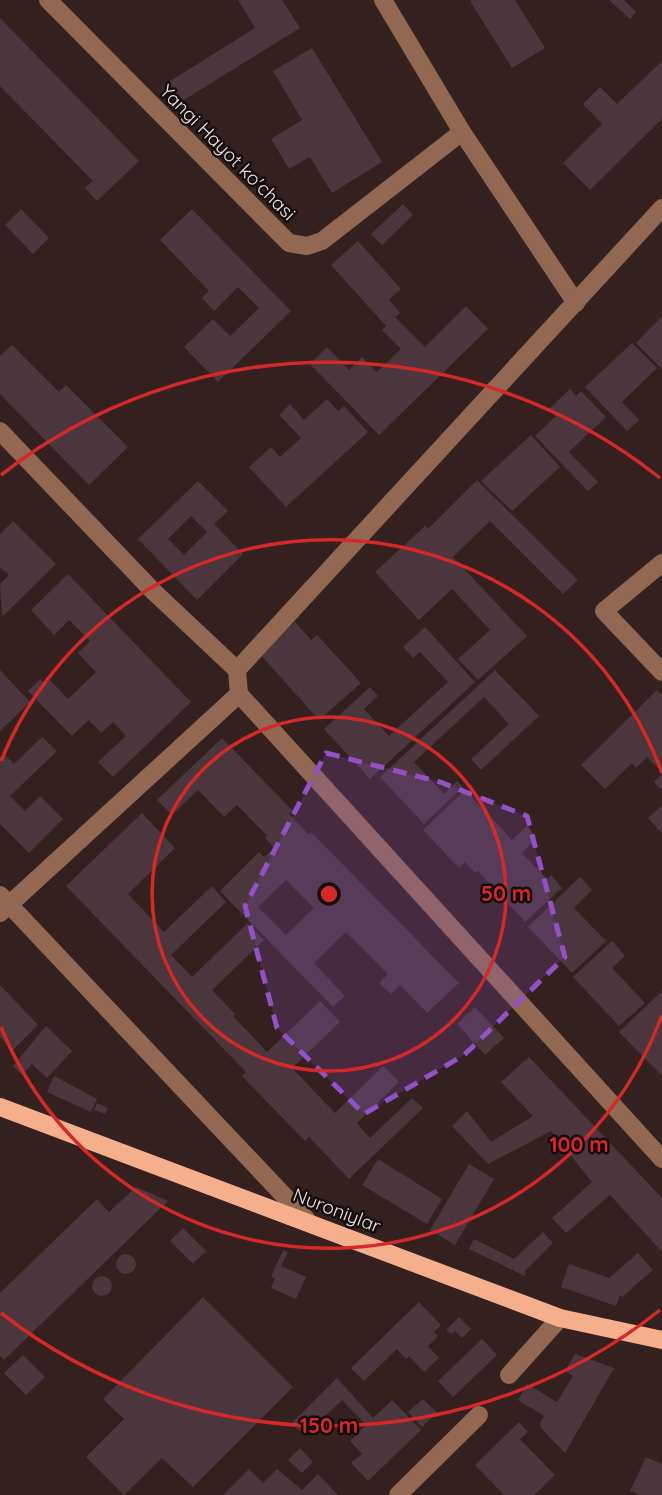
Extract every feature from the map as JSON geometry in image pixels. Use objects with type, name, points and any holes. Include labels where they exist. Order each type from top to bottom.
[{"type":"main road","name":"Nuroniylar","points":[[0,1107],[307,1220],[560,1318],[662,1340]]},
{"type":"street","name":"Yangi Hayot ko'chasi","points":[[48,0],[289,243],[307,246],[322,242],[462,132]]},
{"type":"street","points":[[383,0],[462,132],[576,303]]},
{"type":"street","points":[[236,670],[662,208]]},
{"type":"street","points":[[0,432],[153,591],[236,670],[239,694],[662,1158]]},
{"type":"street","points":[[662,563],[604,611],[662,672]]},
{"type":"street","points":[[239,694],[3,904],[307,1220]]},
{"type":"street","points":[[509,1374],[560,1318]]},
{"type":"street","points":[[398,1495],[479,1415]]},
{"type":"highlighted area","points":[[326,753],[440,782],[527,816],[565,957],[464,1055],[364,1114],[277,1028],[245,906]]},
{"type":"building","points":[[238,0],[282,0],[300,28],[179,103],[167,83],[255,28]]},
{"type":"building","points":[[515,0],[545,48],[512,68],[470,1]]},
{"type":"building","points":[[609,0],[624,0],[636,12],[630,19]]},
{"type":"building","points":[[0,18],[139,161],[97,201],[85,188],[93,181],[0,86]]},
{"type":"building","points":[[312,48],[382,162],[332,193],[310,157],[289,169],[271,139],[302,120],[273,71]]},
{"type":"building","points":[[662,61],[662,119],[590,190],[563,163],[602,124],[583,104],[600,87],[617,104]]},
{"type":"building","points":[[403,204],[413,215],[382,245],[371,234]]},
{"type":"building","points":[[21,209],[49,238],[33,254],[5,225]]},
{"type":"building","points":[[192,209],[291,311],[218,382],[184,347],[213,319],[230,336],[259,308],[238,287],[214,311],[202,298],[209,291],[160,240]]},
{"type":"building","points":[[358,241],[401,289],[389,300],[400,313],[395,317],[425,347],[466,306],[488,329],[379,435],[310,364],[327,347],[349,370],[362,357],[377,372],[401,349],[382,330],[386,326],[331,265]]},
{"type":"building","points":[[662,316],[662,369],[636,343]]},
{"type":"building","points":[[632,343],[657,368],[622,402],[639,420],[627,431],[585,387]]},
{"type":"building","points":[[12,345],[59,392],[66,385],[128,447],[89,485],[0,394],[0,356]]},
{"type":"building","points":[[570,389],[576,396],[581,391],[606,417],[569,452],[598,482],[588,491],[535,436],[556,416],[549,409]]},
{"type":"building","points":[[327,399],[338,411],[344,406],[368,432],[286,507],[249,467],[271,447],[280,457],[301,438],[279,415],[290,404],[304,420]]},
{"type":"building","points":[[531,435],[560,467],[512,511],[481,481]]},
{"type":"building","points":[[477,480],[578,580],[563,594],[490,521],[453,557],[527,636],[478,680],[458,659],[490,630],[452,589],[419,620],[375,572],[425,526],[428,529]]},
{"type":"building","points":[[198,481],[228,511],[214,524],[243,554],[197,600],[138,539]],"holes":[[[191,516],[207,532],[184,555],[168,539]]]},
{"type":"building","points":[[13,521],[56,564],[2,617],[0,584],[9,575],[0,567],[0,534]]},
{"type":"building","points":[[68,574],[191,702],[113,777],[98,762],[126,736],[113,722],[101,733],[89,720],[72,736],[28,691],[40,679],[45,684],[50,680],[68,699],[96,672],[78,653],[90,641],[69,620],[54,635],[31,610]]},
{"type":"building","points":[[295,622],[311,640],[317,635],[361,683],[319,720],[259,653]]},
{"type":"building","points":[[425,627],[475,682],[370,779],[324,729],[370,687],[378,696],[364,709],[389,736],[448,682],[420,652],[413,658],[403,647]]},
{"type":"building","points":[[0,670],[30,702],[0,731]]},
{"type":"building","points":[[495,670],[539,716],[481,770],[471,759],[509,724],[484,697],[414,762],[444,794],[457,781],[463,787],[424,824],[380,777]]},
{"type":"building","points":[[657,690],[662,695],[662,772],[647,757],[636,768],[632,763],[605,789],[581,765]]},
{"type":"building","points":[[42,737],[57,751],[10,796],[25,811],[40,796],[63,819],[29,853],[0,824],[0,758],[4,754],[14,764]]},
{"type":"building","points":[[222,738],[293,811],[289,814],[309,835],[311,832],[459,983],[427,1013],[400,985],[391,994],[379,983],[388,974],[346,932],[314,963],[345,996],[333,1007],[220,891],[259,852],[264,857],[274,848],[265,838],[267,836],[237,805],[224,817],[198,790],[172,815],[157,800]],"holes":[[[286,880],[314,908],[286,935],[258,907]]]},
{"type":"building","points":[[662,774],[662,790],[654,782]]},
{"type":"building","points":[[465,790],[512,840],[527,826],[537,838],[522,853],[547,879],[551,875],[562,888],[525,922],[478,871],[475,873],[465,862],[459,868],[423,830]]},
{"type":"building","points":[[662,805],[662,833],[648,818]]},
{"type":"building","points":[[142,813],[175,848],[128,894],[164,932],[212,886],[226,902],[171,955],[192,977],[248,923],[264,940],[212,990],[267,1052],[320,1001],[340,1022],[292,1068],[335,1113],[383,1066],[399,1082],[357,1123],[370,1138],[412,1098],[423,1108],[349,1179],[309,1137],[305,1141],[242,1076],[246,1072],[66,886]]},
{"type":"building","points":[[580,877],[592,890],[574,908],[606,941],[572,973],[528,927]]},
{"type":"building","points":[[612,941],[625,956],[612,968],[645,1003],[619,1026],[573,977]]},
{"type":"building","points":[[0,985],[38,1025],[13,1050],[0,1037]]},
{"type":"building","points":[[662,991],[662,1076],[619,1032]]},
{"type":"building","points":[[475,1007],[504,1038],[485,1055],[457,1024]]},
{"type":"building","points":[[46,1026],[72,1051],[47,1078],[32,1064],[22,1075],[13,1066]]},
{"type":"building","points":[[529,1057],[662,1198],[662,1252],[610,1195],[566,1233],[552,1218],[592,1182],[551,1131],[488,1164],[452,1126],[467,1111],[491,1142],[533,1116],[501,1082]]},
{"type":"building","points":[[54,1076],[97,1099],[91,1112],[47,1092]]},
{"type":"building","points":[[97,1103],[108,1108],[105,1114],[94,1110]]},
{"type":"building","points":[[378,1159],[442,1199],[427,1224],[362,1185]]},
{"type":"building","points":[[469,1164],[494,1179],[455,1245],[430,1230]]},
{"type":"building","points":[[136,1187],[168,1201],[4,1360],[0,1356],[0,1293],[97,1199],[109,1212]]},
{"type":"building","points":[[183,1228],[206,1251],[193,1264],[170,1241]]},
{"type":"building","points":[[543,1232],[553,1243],[525,1271],[525,1276],[469,1249],[474,1239],[514,1259]]},
{"type":"building","points":[[283,1250],[288,1252],[281,1266],[306,1277],[296,1299],[271,1288],[275,1278],[271,1277]]},
{"type":"building","points":[[638,1253],[653,1270],[622,1297],[620,1295],[616,1306],[561,1287],[569,1264],[609,1278]]},
{"type":"building","points":[[126,1254],[133,1257],[136,1264],[133,1271],[126,1274],[119,1271],[116,1264],[119,1257]]},
{"type":"building","points":[[102,1276],[109,1279],[112,1286],[109,1293],[102,1296],[95,1293],[92,1286],[95,1279]]},
{"type":"building","points":[[203,1297],[293,1387],[193,1487],[162,1458],[124,1495],[86,1457],[124,1419],[103,1399]]},
{"type":"building","points":[[419,1302],[441,1325],[434,1332],[438,1336],[428,1346],[439,1358],[424,1372],[409,1356],[406,1359],[397,1349],[364,1381],[351,1368]]},
{"type":"building","points":[[459,1317],[471,1329],[462,1338],[455,1331],[451,1334],[446,1330]]},
{"type":"building","points":[[482,1339],[497,1355],[453,1397],[438,1381]]},
{"type":"building","points":[[575,1354],[614,1368],[565,1453],[541,1428],[540,1423],[544,1416],[518,1400],[527,1384],[557,1402],[573,1376],[565,1371]]},
{"type":"building","points":[[23,1355],[45,1377],[26,1395],[4,1373]]},
{"type":"building","points":[[337,1378],[373,1418],[392,1400],[421,1430],[368,1481],[351,1463],[362,1454],[350,1441],[366,1425],[342,1400],[305,1436],[292,1423]]},
{"type":"building","points":[[423,1399],[437,1413],[422,1427],[408,1412]]},
{"type":"building","points":[[519,1422],[528,1432],[520,1439],[555,1475],[534,1495],[504,1495],[475,1465]]},
{"type":"building","points":[[300,1448],[313,1462],[302,1473],[288,1460]]},
{"type":"building","points":[[646,1457],[662,1464],[662,1495],[640,1495],[630,1491]]},
{"type":"building","points":[[249,1469],[263,1483],[277,1469],[302,1490],[318,1474],[338,1495],[223,1495]]}]
